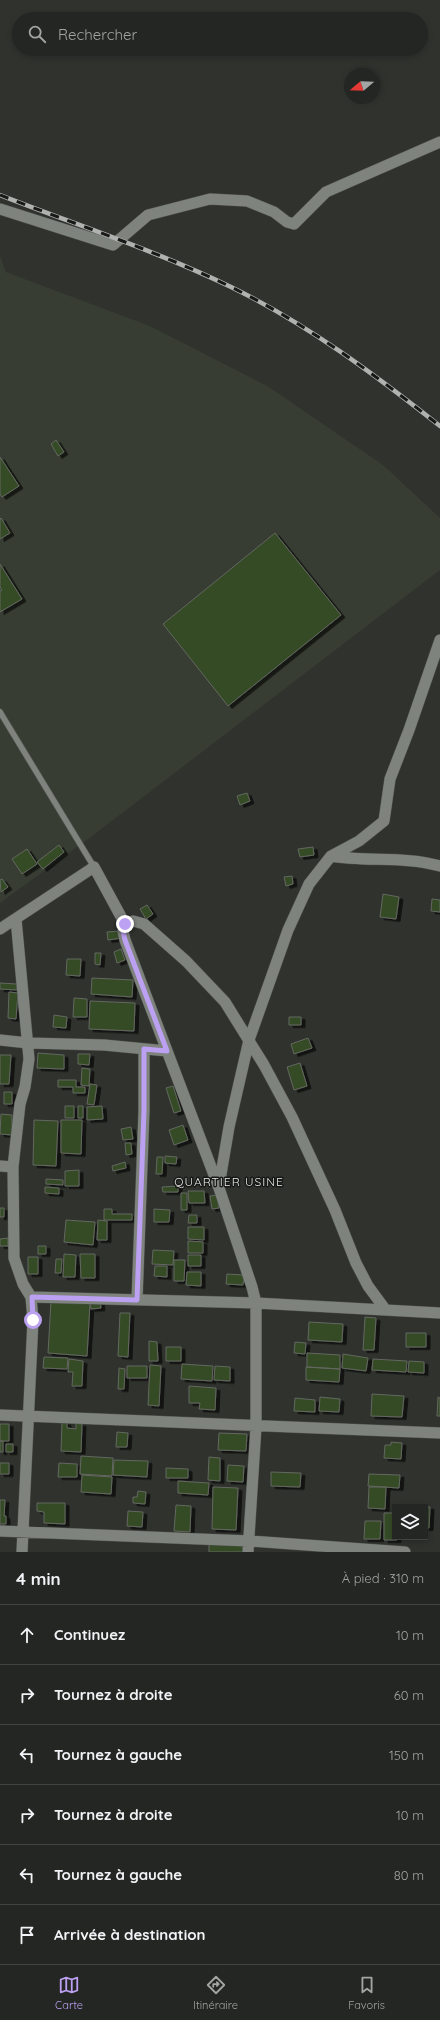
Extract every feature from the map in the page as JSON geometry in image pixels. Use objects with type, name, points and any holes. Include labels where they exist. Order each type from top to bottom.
[{"type":"street","points":[[0,209],[113,245],[148,215],[210,199],[247,201],[274,212],[287,222],[294,224],[326,192],[440,142]]},
{"type":"street","points":[[219,1188],[229,1127],[249,1040],[288,930],[309,884],[331,856],[359,841],[384,821],[390,779],[409,730],[440,640]]},
{"type":"street","points":[[331,856],[355,860],[396,860],[440,866]]},
{"type":"street","points":[[0,929],[94,867],[125,924],[123,931],[125,940],[219,1188],[256,1303],[256,1427],[248,1547]]},
{"type":"street","points":[[16,919],[29,1059],[25,1087],[20,1104],[13,1167],[14,1258],[23,1284],[32,1297],[33,1320],[27,1416],[24,1532],[22,1552]]},
{"type":"street","points":[[125,924],[133,921],[144,924],[186,961],[225,1002],[249,1040],[292,1117],[368,1286],[385,1309]]},
{"type":"street","points":[[0,1040],[28,1043],[104,1045],[167,1051]]},
{"type":"street","points":[[137,1300],[144,1111],[144,1049]]},
{"type":"street","points":[[0,1166],[13,1167]]},
{"type":"street","points":[[32,1297],[256,1303],[440,1313]]},
{"type":"street","points":[[0,1415],[256,1427],[440,1433]]},
{"type":"street","points":[[0,1531],[248,1547],[404,1552]]},
{"type":"lane","points":[[0,712],[94,867]]},
{"type":"shaded area","points":[[0,256],[6,272],[150,326],[269,387],[383,465],[440,518],[440,570],[87,840],[0,903]]},
{"type":"building","points":[[56,440],[64,452],[58,456],[51,444]]},
{"type":"building","points":[[0,457],[19,486],[2,497],[0,494]]},
{"type":"building","points":[[1,518],[10,533],[0,539],[0,519]]},
{"type":"building","points":[[275,533],[341,615],[228,706],[163,624]]},
{"type":"building","points":[[0,564],[22,599],[0,612],[0,591],[2,590],[0,587]]},
{"type":"building","points":[[247,793],[250,801],[240,805],[237,796]]},
{"type":"building","points":[[59,845],[64,852],[43,869],[37,862]]},
{"type":"building","points":[[313,847],[314,855],[300,857],[298,849]]},
{"type":"building","points":[[27,849],[37,864],[22,874],[12,859]]},
{"type":"building","points":[[292,876],[293,884],[286,886],[284,877]]},
{"type":"building","points":[[2,879],[8,887],[1,892],[0,880]]},
{"type":"building","points":[[383,894],[399,897],[396,919],[380,917]]},
{"type":"building","points":[[432,899],[440,900],[440,912],[431,911]]},
{"type":"building","points":[[147,905],[153,914],[146,919],[140,909]]},
{"type":"building","points":[[121,931],[122,938],[108,940],[107,932]]},
{"type":"building","points":[[121,949],[125,960],[117,963],[114,952]]},
{"type":"building","points":[[95,953],[101,953],[100,965],[95,964]]},
{"type":"building","points":[[67,959],[81,959],[80,976],[66,975]]},
{"type":"building","points":[[92,978],[133,980],[132,997],[91,994]]},
{"type":"building","points":[[0,983],[17,984],[17,990],[0,989]]},
{"type":"building","points":[[9,992],[18,993],[16,1019],[8,1018]]},
{"type":"building","points":[[74,998],[87,999],[87,1017],[73,1017]]},
{"type":"building","points":[[90,1001],[135,1003],[134,1031],[89,1029]]},
{"type":"building","points":[[54,1015],[67,1017],[66,1028],[53,1027]]},
{"type":"building","points":[[289,1017],[301,1017],[301,1025],[289,1025]]},
{"type":"building","points":[[308,1038],[312,1048],[294,1054],[291,1044]]},
{"type":"building","points":[[38,1053],[64,1055],[64,1069],[37,1068]]},
{"type":"building","points":[[78,1054],[90,1054],[89,1065],[78,1064]]},
{"type":"building","points":[[0,1055],[11,1055],[9,1084],[0,1084]]},
{"type":"building","points":[[300,1063],[307,1086],[294,1090],[287,1067]]},
{"type":"building","points":[[82,1068],[90,1069],[89,1086],[81,1085]]},
{"type":"building","points":[[58,1080],[76,1080],[76,1087],[85,1087],[85,1093],[73,1093],[73,1087],[58,1087]]},
{"type":"building","points":[[90,1084],[97,1085],[94,1105],[87,1104]]},
{"type":"building","points":[[173,1086],[181,1111],[174,1113],[166,1088]]},
{"type":"building","points":[[4,1092],[12,1092],[12,1104],[4,1104]]},
{"type":"building","points":[[65,1106],[74,1106],[74,1118],[65,1118]]},
{"type":"building","points":[[78,1106],[83,1106],[83,1118],[78,1118]]},
{"type":"building","points":[[102,1106],[103,1119],[87,1120],[87,1107]]},
{"type":"building","points":[[1,1114],[12,1115],[12,1135],[0,1134]]},
{"type":"building","points":[[34,1120],[58,1121],[56,1166],[33,1165]]},
{"type":"building","points":[[61,1120],[82,1120],[81,1154],[61,1153]]},
{"type":"building","points":[[183,1125],[188,1140],[174,1145],[169,1130]]},
{"type":"building","points":[[131,1127],[133,1139],[123,1140],[121,1129]]},
{"type":"building","points":[[125,1143],[131,1143],[132,1154],[126,1155]]},
{"type":"building","points":[[165,1156],[177,1157],[176,1164],[165,1163]]},
{"type":"building","points":[[157,1157],[163,1157],[162,1174],[156,1174]]},
{"type":"building","points":[[125,1162],[126,1168],[113,1171],[112,1166]]},
{"type":"building","points":[[79,1170],[79,1186],[65,1186],[65,1171]]},
{"type":"building","points":[[46,1179],[63,1180],[63,1185],[46,1184]]},
{"type":"building","points":[[178,1186],[178,1192],[163,1192],[162,1187]]},
{"type":"building","points":[[45,1187],[59,1188],[59,1194],[45,1193]]},
{"type":"building","points":[[188,1191],[204,1191],[205,1203],[189,1203]]},
{"type":"building","points":[[181,1193],[187,1193],[187,1210],[181,1210]]},
{"type":"building","points":[[217,1195],[219,1208],[212,1209],[210,1196]]},
{"type":"building","points":[[0,1208],[4,1208],[4,1217],[0,1217]]},
{"type":"building","points":[[104,1209],[112,1209],[112,1214],[132,1214],[132,1220],[104,1220]]},
{"type":"building","points":[[154,1209],[170,1210],[169,1222],[154,1222]]},
{"type":"building","points":[[189,1215],[197,1215],[197,1223],[188,1223]]},
{"type":"building","points":[[66,1220],[95,1222],[93,1245],[64,1242]]},
{"type":"building","points":[[98,1220],[107,1221],[107,1240],[97,1240]]},
{"type":"building","points":[[188,1227],[204,1227],[204,1240],[188,1239]]},
{"type":"building","points":[[8,1238],[8,1246],[0,1246],[0,1239]]},
{"type":"building","points":[[188,1241],[203,1242],[203,1253],[188,1253]]},
{"type":"building","points":[[38,1246],[46,1246],[46,1254],[38,1254]]},
{"type":"building","points":[[153,1250],[174,1251],[173,1265],[152,1264]]},
{"type":"building","points":[[64,1254],[76,1255],[75,1277],[63,1277]]},
{"type":"building","points":[[80,1254],[95,1254],[95,1278],[81,1278]]},
{"type":"building","points":[[188,1255],[201,1255],[201,1266],[188,1266]]},
{"type":"building","points":[[28,1257],[38,1257],[38,1274],[28,1274]]},
{"type":"building","points":[[56,1259],[62,1259],[61,1273],[55,1273]]},
{"type":"building","points":[[174,1260],[185,1260],[184,1281],[174,1281]]},
{"type":"building","points":[[155,1266],[167,1266],[167,1277],[154,1276]]},
{"type":"building","points":[[187,1272],[201,1272],[201,1286],[186,1285]]},
{"type":"building","points":[[227,1274],[244,1275],[243,1285],[226,1284]]},
{"type":"building","points":[[51,1301],[90,1303],[87,1356],[48,1353]]},
{"type":"building","points":[[90,1301],[100,1301],[101,1308],[91,1309]]},
{"type":"building","points":[[120,1313],[130,1313],[128,1357],[118,1356]]},
{"type":"building","points":[[365,1317],[376,1318],[374,1350],[363,1350]]},
{"type":"building","points":[[309,1322],[343,1324],[342,1342],[308,1340]]},
{"type":"building","points":[[406,1333],[426,1333],[426,1347],[406,1347]]},
{"type":"building","points":[[149,1341],[157,1342],[158,1361],[149,1361]]},
{"type":"building","points":[[295,1342],[306,1343],[305,1354],[294,1353]]},
{"type":"building","points":[[166,1347],[181,1347],[181,1361],[166,1361]]},
{"type":"building","points":[[307,1353],[340,1355],[340,1369],[307,1367]]},
{"type":"building","points":[[343,1354],[368,1358],[366,1371],[342,1368]]},
{"type":"building","points":[[44,1357],[68,1358],[67,1369],[43,1368]]},
{"type":"building","points":[[69,1359],[83,1361],[82,1386],[72,1386],[73,1372],[68,1372]]},
{"type":"building","points":[[373,1359],[407,1361],[406,1372],[372,1370]]},
{"type":"building","points":[[409,1361],[424,1362],[424,1373],[408,1372]]},
{"type":"building","points":[[182,1364],[213,1366],[212,1381],[181,1379]]},
{"type":"building","points":[[150,1365],[161,1366],[159,1406],[148,1405]]},
{"type":"building","points":[[127,1366],[147,1366],[147,1378],[127,1378]]},
{"type":"building","points":[[215,1366],[230,1367],[230,1381],[214,1380]]},
{"type":"building","points":[[306,1367],[340,1369],[339,1382],[306,1380]]},
{"type":"building","points":[[119,1368],[125,1369],[124,1389],[118,1389]]},
{"type":"building","points":[[189,1386],[216,1388],[215,1410],[199,1409],[200,1403],[189,1403]]},
{"type":"building","points":[[372,1394],[404,1396],[402,1417],[371,1416]]},
{"type":"building","points":[[320,1397],[340,1399],[339,1412],[319,1411]]},
{"type":"building","points":[[438,1397],[440,1398],[440,1416],[437,1416]]},
{"type":"building","points":[[295,1398],[315,1400],[315,1412],[294,1411]]},
{"type":"building","points":[[62,1422],[67,1423],[67,1428],[76,1429],[76,1423],[82,1424],[81,1452],[61,1451]]},
{"type":"building","points":[[0,1424],[9,1424],[9,1441],[0,1441]]},
{"type":"building","points":[[117,1432],[128,1433],[127,1447],[116,1447]]},
{"type":"building","points":[[219,1433],[247,1434],[246,1451],[218,1450]]},
{"type":"building","points":[[0,1441],[3,1441],[3,1452],[0,1452]]},
{"type":"building","points":[[391,1442],[402,1443],[401,1459],[384,1458],[385,1445],[391,1445]]},
{"type":"building","points":[[6,1444],[13,1444],[13,1452],[6,1452]]},
{"type":"building","points":[[81,1456],[113,1458],[112,1476],[80,1474]]},
{"type":"building","points":[[209,1457],[220,1458],[220,1481],[208,1480]]},
{"type":"building","points":[[114,1460],[148,1461],[147,1477],[113,1475]]},
{"type":"building","points":[[0,1463],[9,1463],[9,1474],[0,1474]]},
{"type":"building","points":[[59,1463],[77,1464],[77,1477],[58,1477]]},
{"type":"building","points":[[228,1465],[244,1466],[243,1482],[227,1481]]},
{"type":"building","points":[[166,1468],[188,1469],[188,1478],[166,1478]]},
{"type":"building","points":[[271,1472],[301,1473],[300,1487],[271,1486]]},
{"type":"building","points":[[369,1474],[400,1475],[399,1488],[368,1486]]},
{"type":"building","points":[[82,1475],[112,1477],[111,1494],[81,1492]]},
{"type":"building","points":[[178,1481],[209,1483],[208,1495],[178,1493]]},
{"type":"building","points":[[213,1487],[238,1488],[236,1530],[212,1529]]},
{"type":"building","points":[[369,1487],[386,1487],[385,1509],[368,1508]]},
{"type":"building","points":[[138,1491],[146,1492],[145,1504],[133,1503],[133,1497],[137,1497]]},
{"type":"building","points":[[0,1500],[5,1500],[4,1516],[6,1516],[6,1524],[0,1524]]},
{"type":"building","points":[[37,1503],[65,1503],[65,1524],[44,1523],[44,1512],[37,1511]]},
{"type":"building","points":[[176,1505],[191,1506],[190,1532],[174,1531]]},
{"type":"building","points":[[428,1507],[430,1507],[428,1528]]},
{"type":"building","points":[[128,1511],[143,1512],[142,1527],[127,1526]]},
{"type":"building","points":[[384,1513],[392,1513],[392,1540],[384,1540]]},
{"type":"building","points":[[365,1521],[381,1521],[380,1539],[364,1539]]},
{"type":"building","points":[[209,1544],[243,1545],[243,1552],[209,1552]]},
{"type":"railway","points":[[0,195],[175,262],[259,301],[339,351],[440,426]]},
{"type":"district","name":"QUARTIER USINE","points":[[229,1181]]},
{"type":"route","points":[[33,1320],[32,1297],[137,1300],[144,1111],[144,1049],[167,1051],[125,940],[123,931],[125,924]]}]
